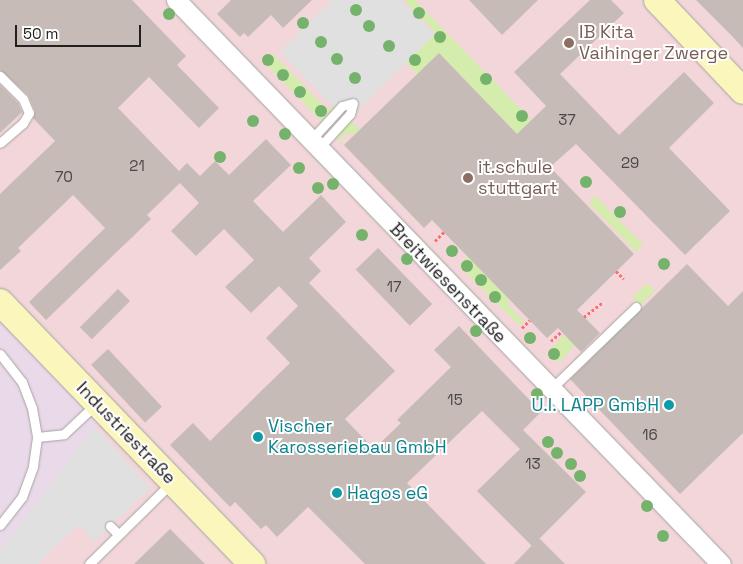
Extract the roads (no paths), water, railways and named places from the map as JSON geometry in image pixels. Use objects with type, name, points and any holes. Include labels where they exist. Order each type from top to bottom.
[{"type":"street","name":"Breitwiesenstraße","points":[[176,0],[314,145],[721,564]]},
{"type":"street","points":[[656,0],[743,91]]},
{"type":"street","name":"Industriestraße","points":[[0,302],[96,404],[252,564]]},
{"type":"lane","points":[[0,76],[23,99],[29,113],[24,123],[0,143]]},
{"type":"lane","points":[[353,103],[350,114],[314,145],[342,106],[353,103]]},
{"type":"lane","points":[[550,389],[636,307]]},
{"type":"lane","points":[[0,354],[22,382],[32,408],[37,437],[33,466],[22,497],[0,525]]},
{"type":"lane","points":[[37,437],[64,434],[96,404]]},
{"type":"lane","points":[[90,564],[172,482]]},
{"type":"lane","points":[[110,526],[118,534]]},
{"type":"place","name":"IB Kita Vaihinger Zwerge","points":[[569,43]]},
{"type":"place","name":"it.schule stuttgart","points":[[468,178]]},
{"type":"place","name":"U.I. LAPP GmbH","points":[[669,405]]},
{"type":"place","name":"Vischer Karosseriebau GmbH","points":[[258,437]]},
{"type":"place","name":"Hagos eG","points":[[337,493]]}]
